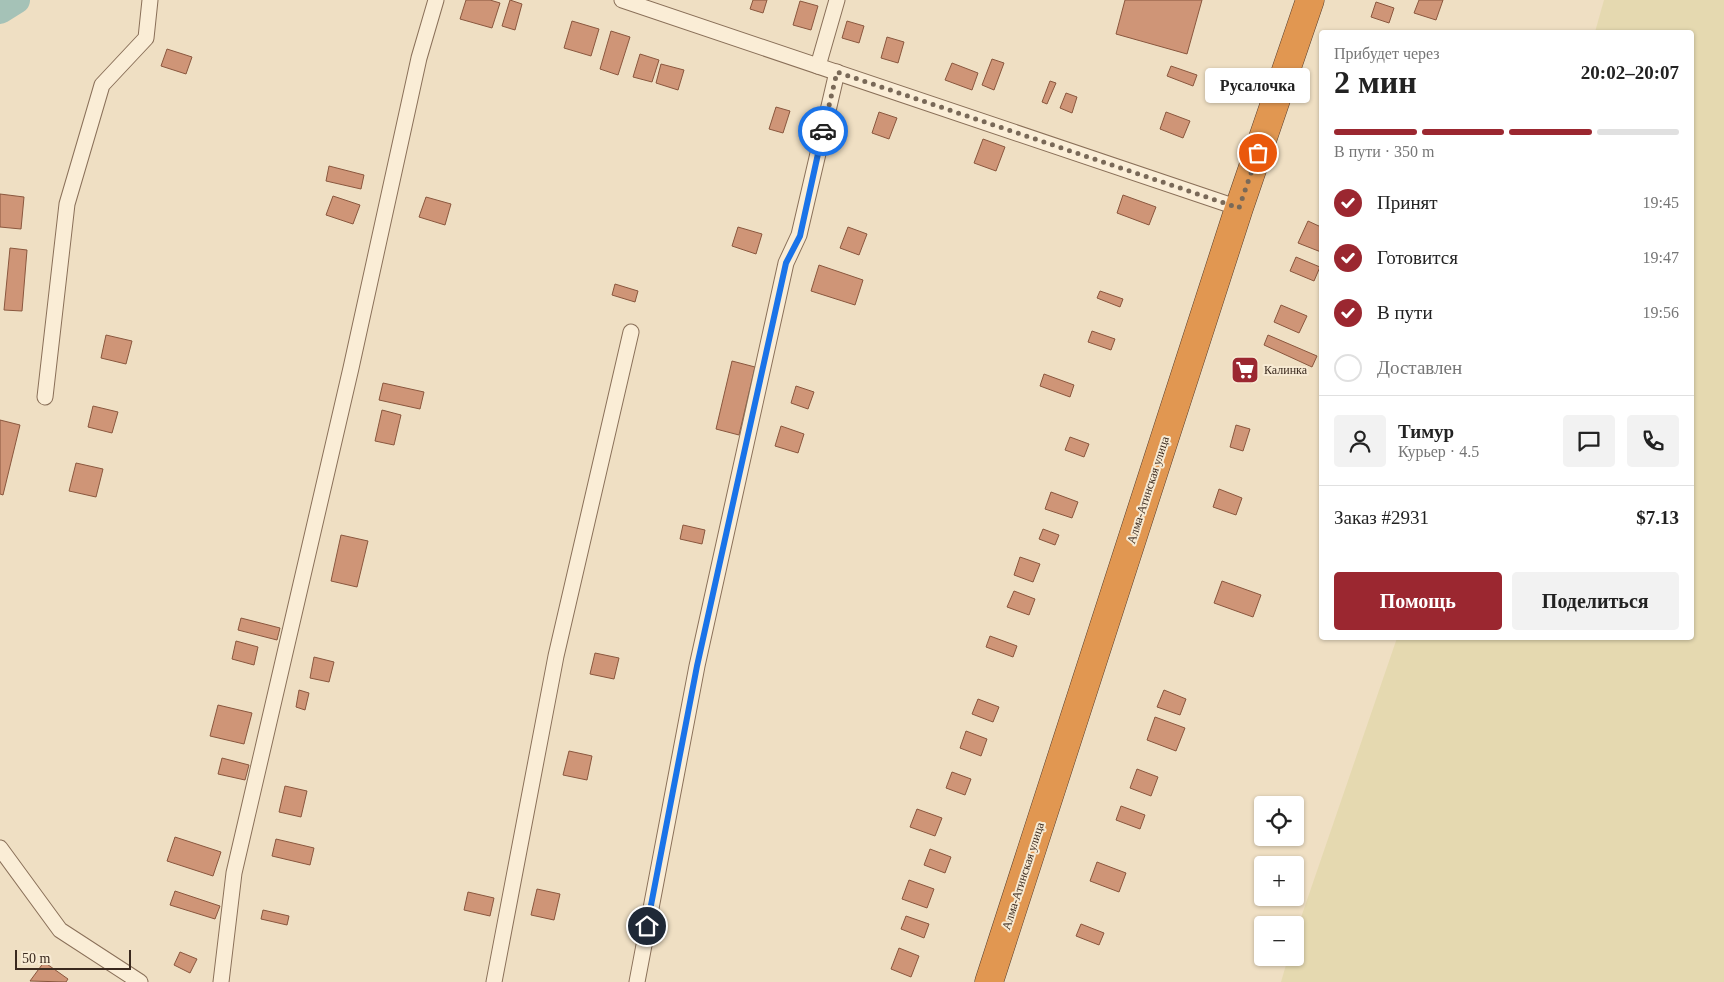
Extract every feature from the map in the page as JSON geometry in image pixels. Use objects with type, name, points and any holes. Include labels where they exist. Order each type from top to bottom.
[{"type":"highway","name":"Алма-Атинская улица","points":[[989,982],[1239,208],[1310,0]]},
{"type":"street","points":[[45,397],[67,204],[102,85],[146,38],[150,0]]},
{"type":"street","points":[[221,982],[234,874],[351,368],[419,58],[436,0]]},
{"type":"street","points":[[622,0],[1239,208]]},
{"type":"street","points":[[818,66],[837,0]]},
{"type":"street","points":[[637,982],[697,666],[738,475],[786,263],[800,236],[837,72]]},
{"type":"street","points":[[494,982],[556,656],[631,332]]},
{"type":"street","points":[[0,848],[60,930],[140,982]]},
{"type":"shaded area","points":[[1604,0],[1724,0],[1724,982],[1281,982],[1286,966],[1304,966],[1304,916],[1302,916],[1396,640],[1694,640],[1694,30],[1596,30]]},
{"type":"building","points":[[466,0],[490,0],[500,3],[492,28],[460,19]]},
{"type":"building","points":[[510,0],[522,4],[515,30],[502,26]]},
{"type":"building","points":[[753,0],[767,0],[763,13],[750,9]]},
{"type":"building","points":[[1125,0],[1202,0],[1187,54],[1116,34]]},
{"type":"building","points":[[1419,0],[1443,0],[1436,20],[1414,13]]},
{"type":"building","points":[[800,1],[818,6],[811,30],[793,25]]},
{"type":"building","points":[[1376,2],[1394,8],[1389,23],[1371,17]]},
{"type":"building","points":[[572,21],[599,29],[591,56],[564,48]]},
{"type":"building","points":[[847,21],[864,26],[859,43],[842,38]]},
{"type":"building","points":[[611,31],[630,37],[618,75],[600,69]]},
{"type":"building","points":[[887,37],[904,42],[898,63],[881,58]]},
{"type":"building","points":[[167,49],[192,57],[186,74],[161,66]]},
{"type":"building","points":[[640,54],[659,60],[652,82],[633,77]]},
{"type":"building","points":[[992,59],[1004,63],[994,90],[982,85]]},
{"type":"building","points":[[952,63],[978,73],[972,90],[945,80]]},
{"type":"building","points":[[661,64],[684,70],[678,90],[656,83]]},
{"type":"building","points":[[1171,66],[1197,75],[1193,86],[1167,76]]},
{"type":"building","points":[[1050,81],[1056,83],[1047,104],[1042,102]]},
{"type":"building","points":[[1066,93],[1077,97],[1072,113],[1060,108]]},
{"type":"building","points":[[776,107],[790,111],[783,133],[769,129]]},
{"type":"building","points":[[879,112],[897,118],[889,139],[872,133]]},
{"type":"building","points":[[1166,112],[1190,121],[1183,138],[1160,129]]},
{"type":"building","points":[[983,139],[1005,147],[996,171],[974,163]]},
{"type":"building","points":[[329,166],[364,175],[361,189],[326,181]]},
{"type":"building","points":[[0,194],[24,197],[21,229],[0,227]]},
{"type":"building","points":[[1123,195],[1156,207],[1149,225],[1117,213]]},
{"type":"building","points":[[333,196],[360,205],[353,224],[326,215]]},
{"type":"building","points":[[426,197],[451,204],[445,225],[419,217]]},
{"type":"building","points":[[1308,221],[1319,226],[1319,251],[1298,243]]},
{"type":"building","points":[[738,227],[762,234],[756,254],[732,246]]},
{"type":"building","points":[[848,227],[867,234],[859,255],[840,248]]},
{"type":"building","points":[[10,248],[27,250],[22,311],[4,310]]},
{"type":"building","points":[[1296,257],[1319,267],[1314,281],[1290,271]]},
{"type":"building","points":[[819,265],[863,280],[855,305],[811,291]]},
{"type":"building","points":[[615,284],[638,291],[635,302],[612,295]]},
{"type":"building","points":[[1100,291],[1123,299],[1120,307],[1097,298]]},
{"type":"building","points":[[1281,305],[1307,316],[1299,333],[1274,322]]},
{"type":"building","points":[[1092,331],[1115,339],[1111,350],[1088,342]]},
{"type":"building","points":[[106,335],[132,341],[126,364],[101,358]]},
{"type":"building","points":[[1268,335],[1317,356],[1312,367],[1264,345]]},
{"type":"building","points":[[732,361],[755,367],[739,435],[716,429]]},
{"type":"building","points":[[1242,361],[1256,365],[1251,383],[1237,379]]},
{"type":"building","points":[[1044,374],[1074,385],[1070,397],[1040,386]]},
{"type":"building","points":[[383,383],[424,392],[420,409],[379,400]]},
{"type":"building","points":[[796,386],[814,392],[808,409],[791,403]]},
{"type":"building","points":[[93,406],[118,412],[112,433],[88,427]]},
{"type":"building","points":[[382,410],[401,415],[394,445],[375,441]]},
{"type":"building","points":[[0,420],[20,425],[3,495],[0,494]]},
{"type":"building","points":[[1236,425],[1250,429],[1243,451],[1230,447]]},
{"type":"building","points":[[781,426],[804,434],[798,453],[775,446]]},
{"type":"building","points":[[1070,437],[1089,444],[1084,457],[1065,450]]},
{"type":"building","points":[[76,463],[103,469],[96,497],[69,491]]},
{"type":"building","points":[[1219,489],[1242,498],[1236,515],[1213,507]]},
{"type":"building","points":[[1051,492],[1078,502],[1072,518],[1045,509]]},
{"type":"building","points":[[683,525],[705,530],[702,544],[680,539]]},
{"type":"building","points":[[1043,529],[1059,535],[1055,545],[1039,539]]},
{"type":"building","points":[[341,535],[368,541],[357,587],[331,581]]},
{"type":"building","points":[[1020,557],[1040,564],[1033,582],[1014,575]]},
{"type":"building","points":[[1222,581],[1261,595],[1253,617],[1214,603]]},
{"type":"building","points":[[1014,591],[1035,599],[1029,615],[1007,607]]},
{"type":"building","points":[[241,618],[280,628],[277,640],[238,630]]},
{"type":"building","points":[[990,636],[1017,646],[1013,657],[986,647]]},
{"type":"building","points":[[236,641],[258,647],[254,665],[232,659]]},
{"type":"building","points":[[595,653],[619,658],[614,679],[590,674]]},
{"type":"building","points":[[314,657],[334,662],[329,682],[310,678]]},
{"type":"building","points":[[299,690],[309,693],[305,710],[296,707]]},
{"type":"building","points":[[1164,690],[1186,699],[1180,715],[1157,707]]},
{"type":"building","points":[[978,699],[999,707],[993,722],[972,714]]},
{"type":"building","points":[[218,705],[252,713],[244,744],[210,736]]},
{"type":"building","points":[[1155,717],[1185,728],[1176,751],[1147,740]]},
{"type":"building","points":[[966,731],[987,739],[981,756],[960,748]]},
{"type":"building","points":[[569,751],[592,756],[587,780],[563,775]]},
{"type":"building","points":[[222,758],[249,765],[245,780],[218,774]]},
{"type":"building","points":[[1137,769],[1158,777],[1151,796],[1130,788]]},
{"type":"building","points":[[952,772],[971,779],[965,795],[946,788]]},
{"type":"building","points":[[285,786],[307,791],[301,817],[279,812]]},
{"type":"building","points":[[1121,806],[1145,815],[1140,829],[1116,820]]},
{"type":"building","points":[[917,809],[942,818],[935,836],[910,827]]},
{"type":"building","points":[[175,837],[221,852],[213,876],[167,861]]},
{"type":"building","points":[[276,839],[314,848],[310,865],[272,856]]},
{"type":"building","points":[[930,849],[951,857],[945,873],[924,865]]},
{"type":"building","points":[[1097,862],[1126,873],[1119,892],[1090,881]]},
{"type":"building","points":[[909,880],[934,889],[927,908],[902,899]]},
{"type":"building","points":[[537,889],[560,894],[554,920],[531,915]]},
{"type":"building","points":[[175,891],[220,906],[215,919],[170,905]]},
{"type":"building","points":[[468,892],[494,898],[490,916],[464,910]]},
{"type":"building","points":[[263,910],[289,916],[287,925],[261,919]]},
{"type":"building","points":[[906,916],[929,924],[924,938],[901,929]]},
{"type":"building","points":[[1081,924],[1104,933],[1099,945],[1076,936]]},
{"type":"building","points":[[899,948],[919,956],[911,977],[891,969]]},
{"type":"building","points":[[180,952],[197,959],[190,973],[174,965]]},
{"type":"building","points":[[44,962],[68,979],[66,982],[30,981]]},
{"type":"waterway","points":[[0,10],[16,0]]},
{"type":"way so far","points":[[823,131],[837,72],[1239,208],[1258,153]]},
{"type":"place","name":"Русалочка","points":[[1258,153]]},
{"type":"place","name":"Калинка","points":[[1245,370]]},
{"type":"route","points":[[647,926],[697,666],[740,466],[786,263],[800,236],[823,131]]}]
